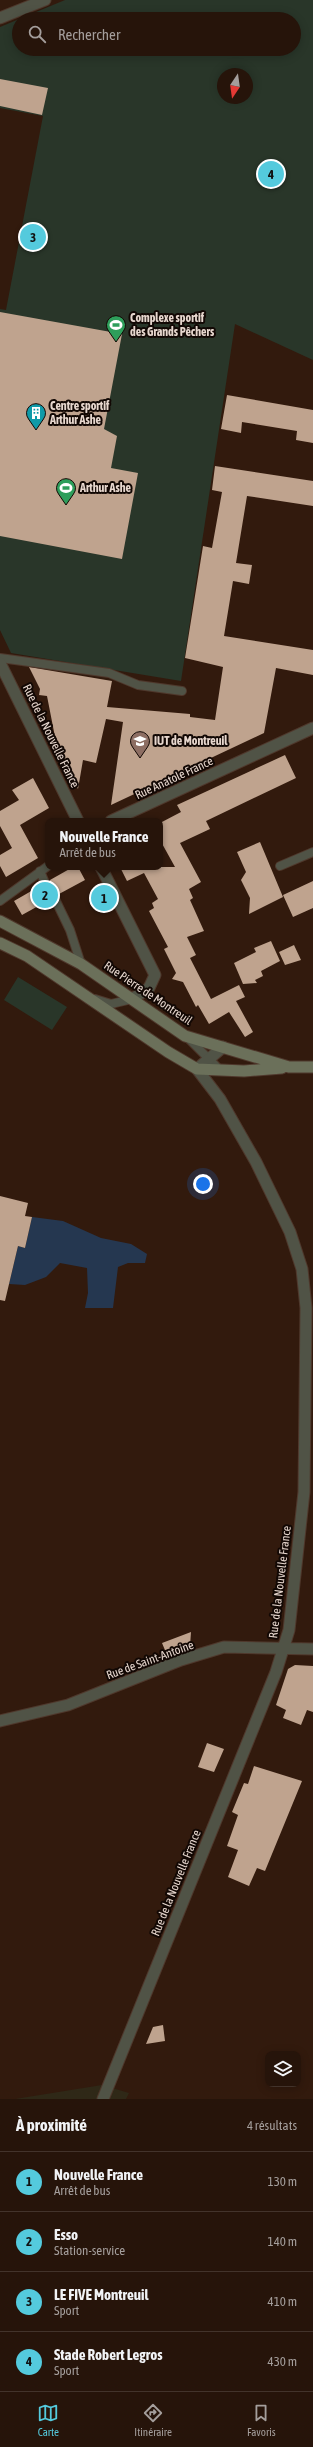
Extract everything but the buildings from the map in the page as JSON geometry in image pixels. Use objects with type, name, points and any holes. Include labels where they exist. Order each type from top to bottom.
[{"type":"main road","name":"Rue Pierre de Montreuil","points":[[0,921],[81,964],[185,1036],[289,1067],[313,1067]]},
{"type":"main road","points":[[0,943],[27,956],[168,1052],[197,1069],[222,1071],[289,1067]]},
{"type":"street","points":[[15,12],[45,0]]},
{"type":"street","points":[[0,18],[12,13]]},
{"type":"street","name":"Rue de la Nouvelle France","points":[[0,663],[77,818]]},
{"type":"street","name":"Rue Anatole France","points":[[118,818],[313,728]]},
{"type":"street","points":[[102,870],[155,975],[149,988],[132,999]]},
{"type":"street","points":[[197,1069],[224,1047]]},
{"type":"street","name":"Rue de la Nouvelle France","points":[[102,2099],[285,1647],[304,1492],[306,1308],[302,1269],[290,1232],[256,1162],[220,1099],[197,1069]]},
{"type":"street","name":"Rue de Saint-Antoine","points":[[0,1721],[68,1705],[181,1660],[224,1647],[285,1647],[313,1649]]},
{"type":"lane","points":[[0,658],[109,673],[138,685],[182,691]]},
{"type":"lane","points":[[280,866],[313,852]]},
{"type":"lane","points":[[0,900],[45,868]]},
{"type":"lane","points":[[40,872],[46,883]]},
{"type":"lane","points":[[54,897],[70,930],[81,964]]},
{"type":"lane","points":[[86,996],[111,1004],[132,999]]},
{"type":"lane","points":[[185,1036],[222,1071]]},
{"type":"shaded area","points":[[102,2085],[129,2093],[126,2099],[15,2099]]},
{"type":"green space","name":"Complexe sportif des Grands Pêchers","points":[[65,0],[313,0],[313,360],[235,324],[181,681],[11,653],[0,630],[0,309],[6,310],[43,116],[0,108],[0,27],[12,22],[12,56],[301,56],[301,12],[36,12]]},
{"type":"green space","points":[[18,977],[67,1007],[52,1030],[4,1000]]},
{"type":"water","points":[[32,1217],[63,1221],[101,1238],[131,1244],[147,1254],[145,1263],[128,1263],[118,1267],[113,1308],[85,1308],[88,1293],[87,1268],[60,1263],[46,1277],[25,1285],[9,1284],[18,1246],[25,1248]]},
{"type":"place","name":"Stade Robert Legros","points":[[271,174]]},
{"type":"place","name":"LE FIVE Montreuil","points":[[33,237]]},
{"type":"place","name":"Complexe sportif des Grands Pêchers","points":[[116,342]]},
{"type":"place","name":"Centre sportif Arthur Ashe","points":[[36,430]]},
{"type":"place","name":"Arthur Ashe","points":[[66,505]]},
{"type":"place","name":"IUT de Montreuil","points":[[140,758]]},
{"type":"place","name":"Esso","points":[[45,895]]},
{"type":"place","name":"Nouvelle France","points":[[104,898]]}]
